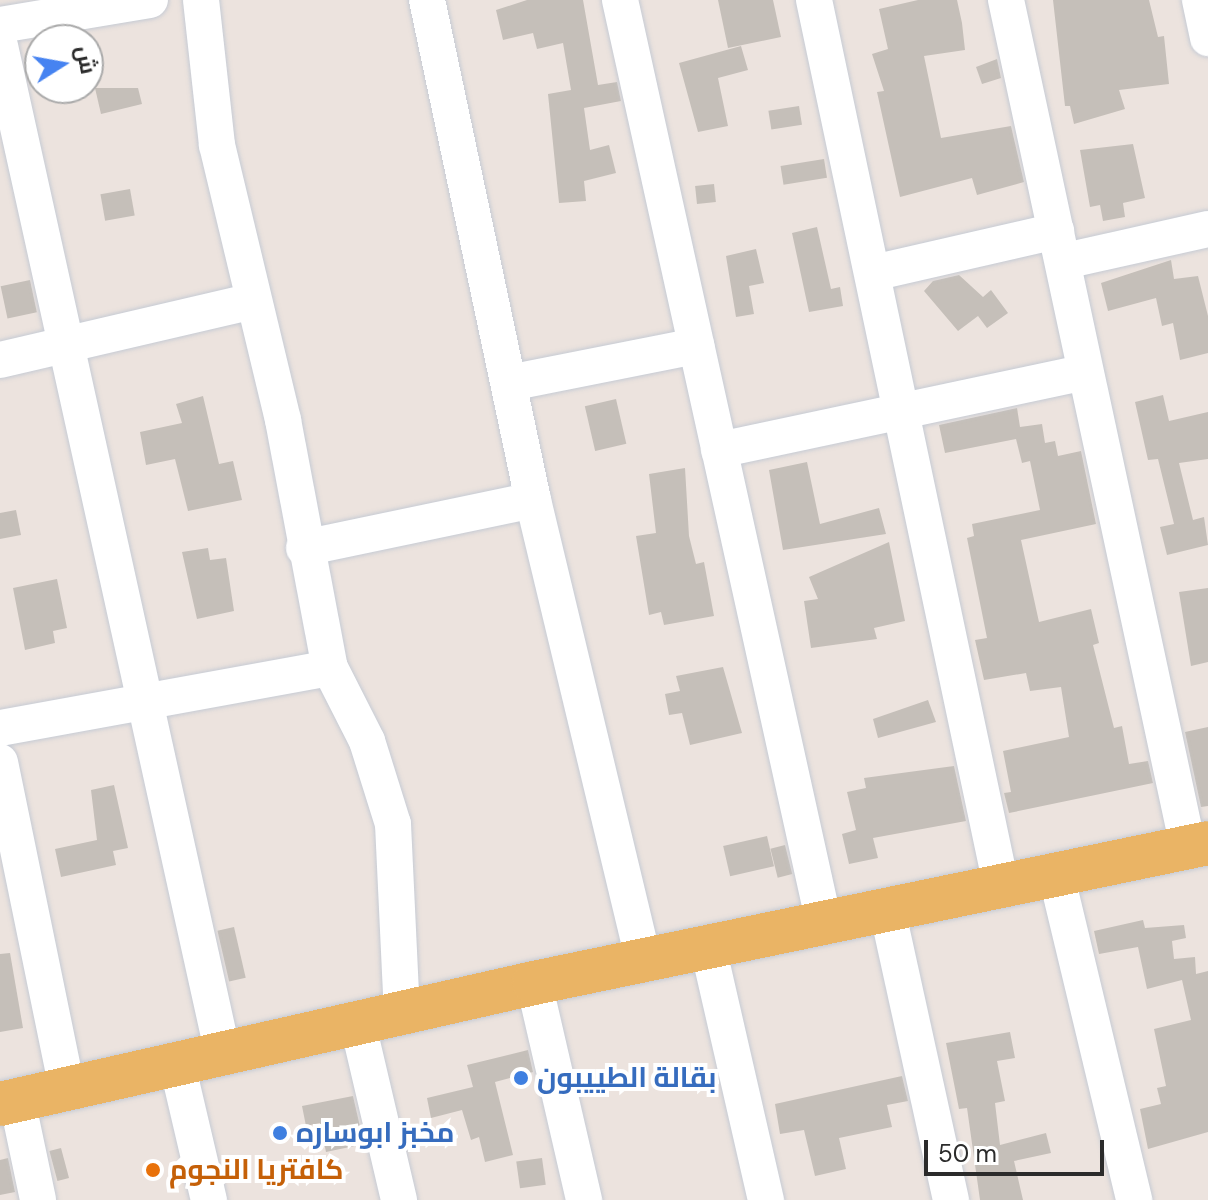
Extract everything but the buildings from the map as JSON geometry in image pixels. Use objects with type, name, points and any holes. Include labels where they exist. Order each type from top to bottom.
[{"type":"main road","points":[[8,1102],[534,983],[1198,845]]},
{"type":"street","points":[[0,25],[150,0]]},
{"type":"street","points":[[201,0],[217,145],[283,420],[304,548],[330,668],[367,741],[393,824],[402,1014]]},
{"type":"street","points":[[427,0],[533,500],[644,961]]},
{"type":"street","points":[[620,0],[824,923]]},
{"type":"street","points":[[814,0],[1001,885]]},
{"type":"street","points":[[1006,0],[1061,246],[1085,372],[1198,845]]},
{"type":"street","points":[[1200,0],[1208,38]]},
{"type":"street","points":[[0,46],[69,345],[223,1054]]},
{"type":"street","points":[[873,273],[1208,229]]},
{"type":"street","points":[[0,360],[253,301]]},
{"type":"street","points":[[509,383],[696,346]]},
{"type":"street","points":[[719,450],[1085,372]]},
{"type":"street","points":[[304,548],[533,500]]},
{"type":"street","points":[[0,728],[146,704],[330,668]]},
{"type":"street","points":[[0,762],[4,805],[67,1089]]},
{"type":"street","points":[[1056,874],[1134,1200]]},
{"type":"street","points":[[887,909],[951,1200]]},
{"type":"street","points":[[708,947],[766,1200]]},
{"type":"street","points":[[534,983],[584,1200]]},
{"type":"street","points":[[358,1025],[399,1200]]},
{"type":"street","points":[[177,1064],[209,1200]]},
{"type":"street","points":[[8,1102],[38,1200]]},
{"type":"place","name":"بقالة الطييبون","points":[[521,1078]]},
{"type":"place","name":"مخبز ابوساره","points":[[280,1133]]},
{"type":"place","name":"كافتريا النجوم","points":[[153,1170]]}]
